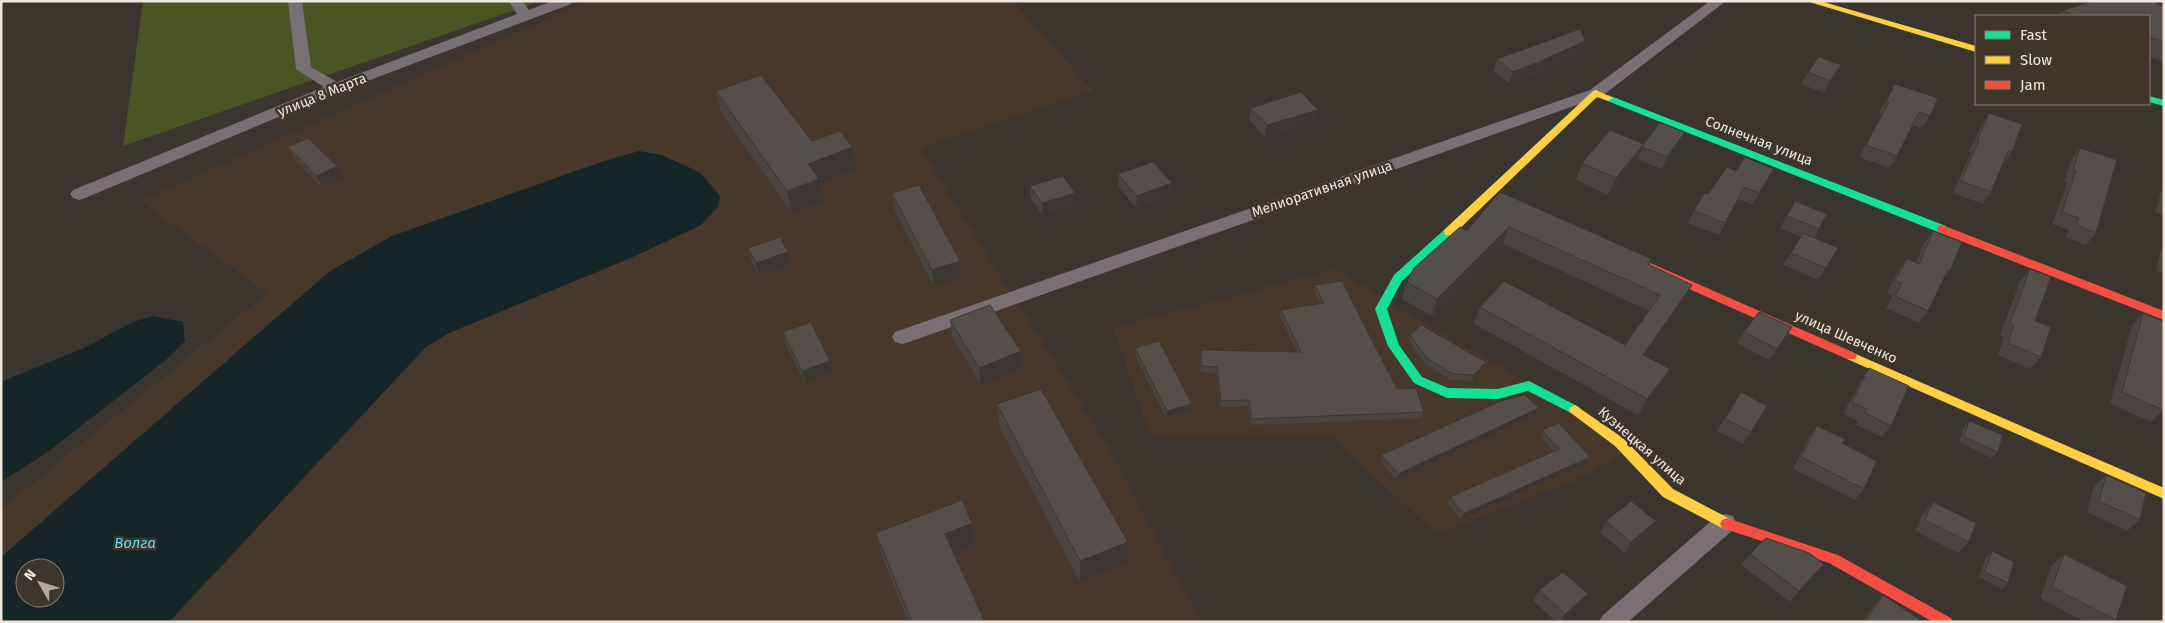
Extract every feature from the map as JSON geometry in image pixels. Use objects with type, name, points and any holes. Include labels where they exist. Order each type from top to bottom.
[{"type":"street","points":[[295,1],[304,69],[336,88]]},
{"type":"street","points":[[516,1],[526,17]]},
{"type":"street","name":"улица 8 Марта","points":[[79,194],[336,88],[566,1]]},
{"type":"street","name":"Мелиоративная улица","points":[[902,337],[1596,93],[1719,1]]},
{"type":"street","points":[[1810,1],[1975,49]]},
{"type":"street","name":"Кузнецкая улица","points":[[1596,93],[1494,197],[1398,278],[1381,309],[1394,346],[1418,380],[1447,393],[1498,394],[1529,386],[1578,412],[1618,442],[1668,493],[1726,523],[1833,558],[1946,622]]},
{"type":"street","name":"Солнечная улица","points":[[1596,93],[2164,316]]},
{"type":"street","points":[[2150,99],[2164,104]]},
{"type":"street","name":"улица Шевченко","points":[[1635,260],[2164,494]]},
{"type":"street","points":[[1611,622],[1726,523]]},
{"type":"shaded area","points":[[587,1],[1013,1],[1093,91],[920,148],[1108,446],[1201,622],[1,622],[1,509],[267,293],[140,201]]},
{"type":"shaded area","points":[[1335,269],[1422,322],[1639,445],[1579,479],[1437,534],[1331,437],[1150,435],[1113,328]]},
{"type":"green space","points":[[143,1],[541,1],[123,146]]},
{"type":"water","name":"Волга","points":[[639,151],[662,155],[701,173],[720,196],[718,207],[701,225],[633,257],[449,333],[426,347],[169,622],[1,622],[1,557],[330,271],[392,236],[601,162]]},
{"type":"water","points":[[153,316],[183,322],[185,341],[167,359],[49,451],[1,482],[1,382],[86,347],[133,322]]},
{"type":"building","points":[[2093,1],[2153,1],[2164,7],[2164,42],[2150,37],[2150,15],[2074,15],[2061,11]]},
{"type":"building","points":[[1580,29],[1585,41],[1513,72],[1497,59]]},
{"type":"building","points":[[1819,57],[1841,65],[1830,81],[1808,72]]},
{"type":"building","points":[[761,75],[812,141],[840,131],[852,147],[808,164],[819,179],[787,191],[716,91]]},
{"type":"building","points":[[1895,84],[1938,98],[1930,116],[1919,112],[1897,156],[1866,145],[1889,102],[1886,101]]},
{"type":"building","points":[[1301,92],[1318,110],[1267,125],[1251,108]]},
{"type":"building","points":[[1989,113],[2022,124],[2012,152],[2008,151],[1991,192],[1961,181]]},
{"type":"building","points":[[1660,122],[1685,132],[1667,157],[1642,147]]},
{"type":"building","points":[[1610,130],[1644,144],[1616,178],[1582,163]]},
{"type":"building","points":[[308,138],[337,166],[316,176],[288,147]]},
{"type":"building","points":[[2080,148],[2117,160],[2096,233],[2076,225],[2079,218],[2062,212],[2076,171],[2073,170]]},
{"type":"building","points":[[1745,157],[1774,169],[1759,193],[1744,187],[1725,223],[1694,211],[1704,193],[1708,194],[1727,167],[1736,171]]},
{"type":"building","points":[[1153,162],[1172,183],[1137,196],[1118,174]]},
{"type":"building","points":[[1063,176],[1075,193],[1042,203],[1030,186]]},
{"type":"building","points":[[919,185],[960,261],[932,270],[892,193]]},
{"type":"building","points":[[1500,192],[1652,259],[1648,264],[1692,285],[1643,355],[1670,369],[1647,399],[1480,307],[1504,281],[1625,345],[1660,295],[1509,227],[1437,299],[1407,282],[1414,268],[1460,227],[1467,231]]},
{"type":"building","points":[[1795,201],[1827,214],[1819,229],[1787,216]]},
{"type":"building","points":[[1933,231],[1962,242],[1950,271],[1948,270],[1928,311],[1895,296],[1902,283],[1895,281],[1907,259],[1919,264]]},
{"type":"building","points":[[1803,233],[1838,248],[1826,268],[1791,253]]},
{"type":"building","points":[[780,237],[788,252],[756,263],[748,248]]},
{"type":"building","points":[[2030,269],[2051,277],[2035,321],[2051,327],[2041,357],[2008,343],[2014,325],[2010,323]]},
{"type":"building","points":[[1342,281],[1397,389],[1416,388],[1424,412],[1252,419],[1249,400],[1221,401],[1217,367],[1202,366],[1201,350],[1301,352],[1281,310],[1324,303],[1315,285]]},
{"type":"building","points":[[990,305],[1021,351],[979,368],[950,320]]},
{"type":"building","points":[[1759,312],[1792,327],[1777,349],[1744,332]]},
{"type":"building","points":[[2143,313],[2164,322],[2163,410],[2122,392]]},
{"type":"building","points":[[811,322],[830,361],[802,371],[783,332]]},
{"type":"building","points":[[1421,325],[1486,362],[1474,375],[1453,374],[1427,358],[1410,335]]},
{"type":"building","points":[[1159,341],[1192,404],[1167,411],[1135,348]]},
{"type":"building","points":[[1869,368],[1909,386],[1891,426],[1865,413],[1867,409],[1852,402]]},
{"type":"building","points":[[1041,389],[1128,542],[1080,561],[997,404]]},
{"type":"building","points":[[1741,392],[1767,406],[1751,432],[1725,419]]},
{"type":"building","points":[[1525,395],[1539,408],[1398,474],[1381,455],[1501,401]]},
{"type":"building","points":[[1969,421],[2003,435],[1998,452],[1964,437]]},
{"type":"building","points":[[1559,423],[1590,457],[1463,514],[1450,497],[1559,449],[1542,430]]},
{"type":"building","points":[[1817,426],[1845,439],[1842,443],[1877,461],[1864,489],[1801,457]]},
{"type":"building","points":[[2106,475],[2146,493],[2140,520],[2099,501]]},
{"type":"building","points":[[962,500],[972,523],[945,534],[985,622],[912,622],[876,533]]},
{"type":"building","points":[[1631,501],[1656,521],[1631,542],[1606,521]]},
{"type":"building","points":[[1933,502],[1976,523],[1969,542],[1925,520]]},
{"type":"building","points":[[1766,538],[1809,553],[1824,564],[1799,591],[1750,554]]},
{"type":"building","points":[[1992,551],[2014,562],[2008,583],[1985,572]]},
{"type":"building","points":[[2064,554],[2127,586],[2116,620],[2052,587]]},
{"type":"building","points":[[1563,572],[1588,594],[1565,614],[1539,590]]},
{"type":"building","points":[[1883,595],[1919,619],[1917,622],[1865,622]]},
{"type":"traffic: fast","points":[[1608,98],[1942,229]]},
{"type":"traffic: fast","points":[[2150,99],[2164,103]]},
{"type":"traffic: fast","points":[[1449,232],[1398,278],[1381,309],[1394,346],[1418,380],[1447,393],[1498,394],[1529,386],[1575,410]]},
{"type":"traffic: slow","points":[[1810,1],[1975,49]]},
{"type":"traffic: slow","points":[[1449,232],[1596,93],[1608,98]]},
{"type":"traffic: slow","points":[[1851,356],[2164,494]]},
{"type":"traffic: slow","points":[[1575,410],[1619,442],[1668,493],[1727,524]]},
{"type":"traffic: jam","points":[[1942,229],[2164,316]]},
{"type":"traffic: jam","points":[[1648,266],[1851,356]]},
{"type":"traffic: jam","points":[[1727,524],[1833,559],[1946,622]]}]
